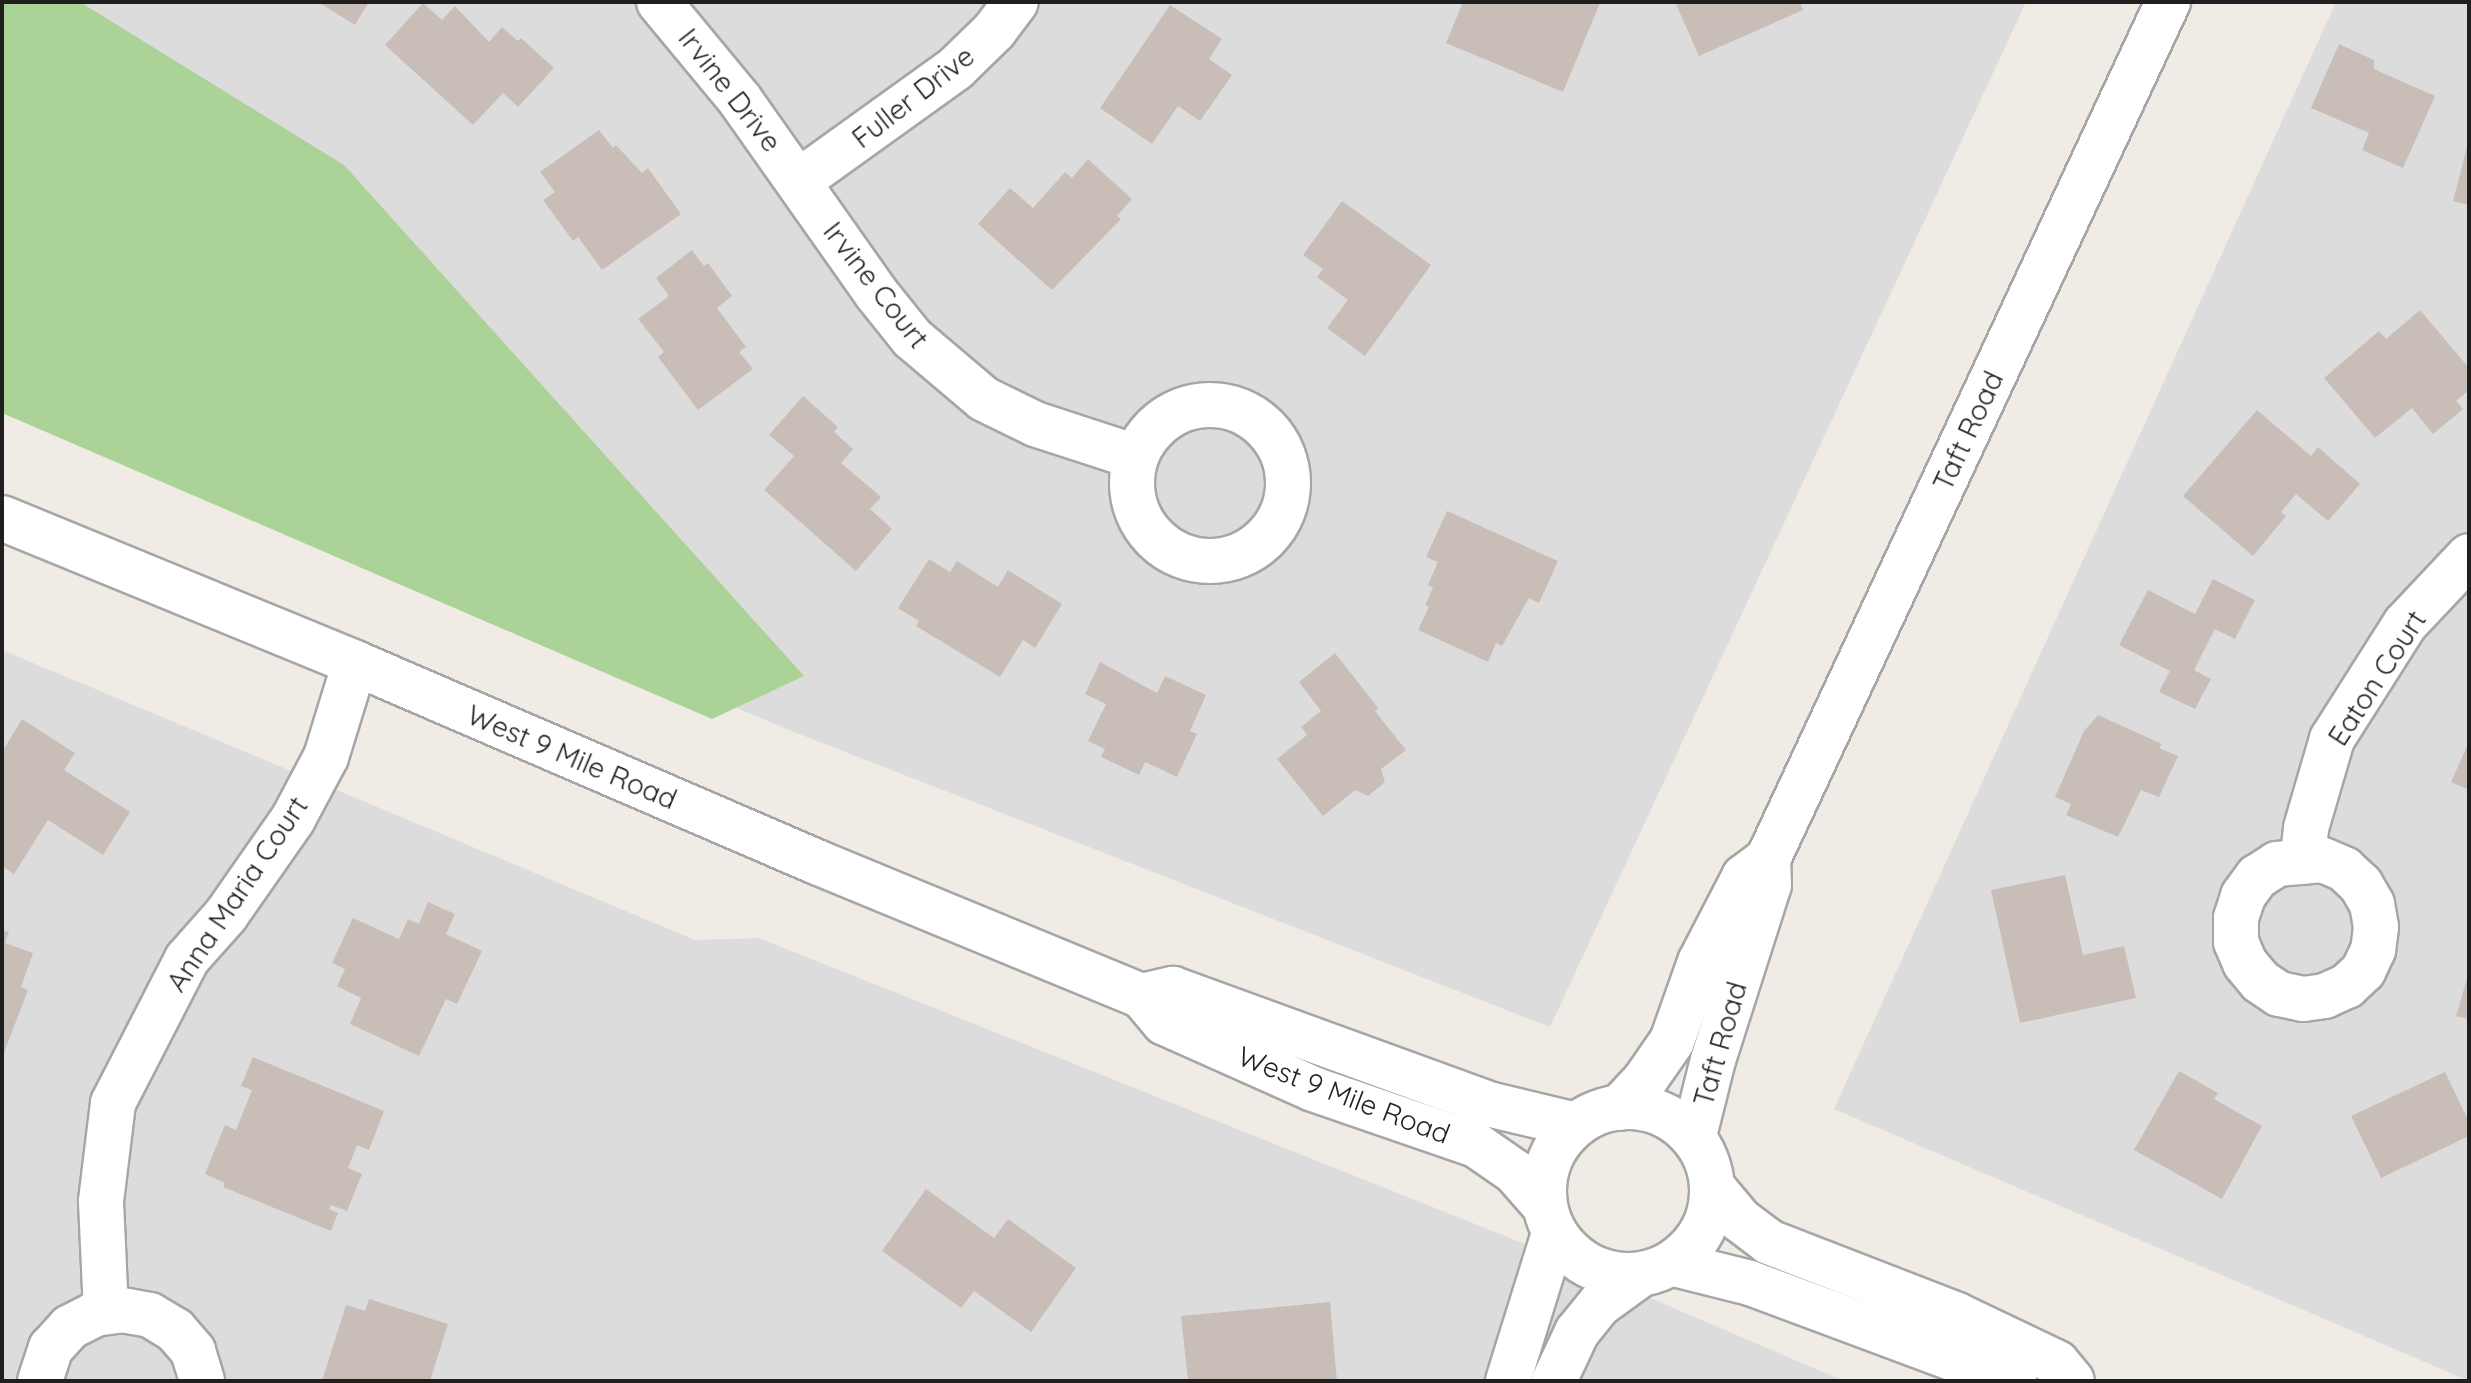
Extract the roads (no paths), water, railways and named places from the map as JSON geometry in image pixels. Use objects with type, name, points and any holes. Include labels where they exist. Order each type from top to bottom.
[{"type":"street","name":"Irvine Drive","points":[[659,2],[705,54],[799,181]]},
{"type":"street","name":"Fuller Drive","points":[[799,181],[956,68],[994,31],[1016,2]]},
{"type":"street","name":"Taft Road","points":[[1694,1136],[1713,1060],[1769,885],[1768,859],[2168,2]]},
{"type":"street","name":"Irvine Court","points":[[799,181],[876,293],[912,338],[952,374],[984,399],[1035,424],[1136,457]]},
{"type":"street","name":"West 9 Mile Road","points":[[2,518],[355,663],[819,863],[1142,996],[1165,1023],[1313,1089],[1476,1145],[1515,1172],[1548,1218]]},
{"type":"street","name":"Eaton Court","points":[[2302,862],[2306,828],[2332,739],[2405,624],[2469,556]]},
{"type":"street","name":"Anna Maria Court","points":[[106,1312],[101,1201],[113,1103],[187,959],[226,915],[293,819],[326,757],[355,663]]},
{"type":"street","name":"Taft Road","points":[[1619,1108],[1645,1080],[1672,1041],[1700,962],[1744,877],[1768,859]]},
{"type":"street","name":"West 9 Mile Road","points":[[1142,996],[1173,989],[1492,1105],[1576,1125]]},
{"type":"street","points":[[1508,1381],[1548,1218],[1546,1173],[1557,1149],[1576,1125],[1596,1113],[1619,1108],[1647,1109],[1694,1136],[1706,1156],[1714,1189],[1740,1220],[1769,1242],[1957,1315],[2057,1363],[2072,1381]]},
{"type":"street","points":[[1554,1381],[1577,1332],[1592,1313],[1693,1244],[1707,1216],[1714,1189]]},
{"type":"street","points":[[1548,1218],[1586,1263],[1616,1274],[1655,1271],[1750,1283],[2014,1381]]},
{"type":"street","points":[[40,1381],[51,1348],[70,1327],[106,1312],[122,1310],[150,1315],[175,1330],[193,1351],[202,1381]]}]
